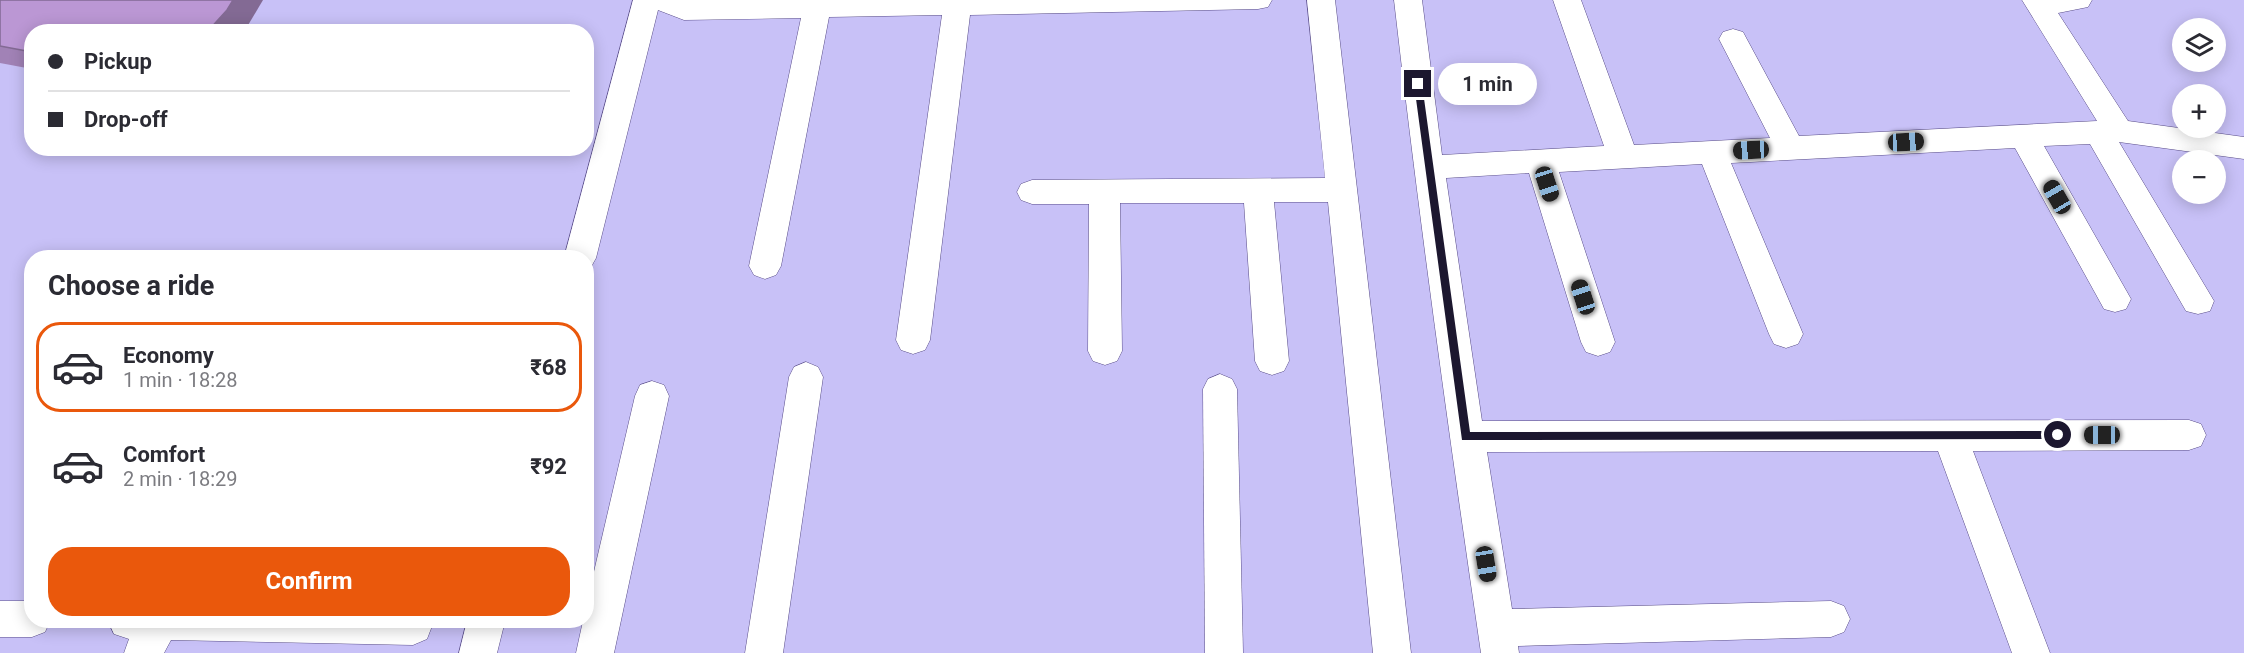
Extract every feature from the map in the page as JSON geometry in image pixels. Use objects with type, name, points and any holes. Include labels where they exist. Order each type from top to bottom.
[{"type":"street","points":[[582,250],[647,0]]},
{"type":"street","points":[[658,0],[684,10],[824,5],[957,6],[1258,0]]},
{"type":"street","points":[[1321,0],[1392,653]]},
{"type":"street","points":[[1408,0],[1428,167],[1466,437],[1498,641],[1831,619]]},
{"type":"street","points":[[1567,0],[1623,157]]},
{"type":"street","points":[[2078,0],[2038,3],[2198,301]]},
{"type":"street","points":[[765,266],[824,5]]},
{"type":"street","points":[[913,340],[957,6]]},
{"type":"street","points":[[1733,39],[1790,148]]},
{"type":"street","points":[[1428,167],[2108,132],[2244,148]]},
{"type":"street","points":[[2023,136],[2115,299]]},
{"type":"street","points":[[1712,152],[1786,334]]},
{"type":"street","points":[[1540,161],[1598,342]]},
{"type":"street","points":[[1032,192],[1342,190]]},
{"type":"street","points":[[1104,191],[1105,351]]},
{"type":"street","points":[[1258,191],[1272,361]]},
{"type":"street","points":[[764,653],[806,377]]},
{"type":"street","points":[[1220,389],[1224,653]]},
{"type":"street","points":[[595,653],[652,396]]},
{"type":"street","points":[[1949,435],[2031,653]]},
{"type":"street","points":[[1466,437],[2189,435]]},
{"type":"street","points":[[0,619],[24,619]]},
{"type":"street","points":[[143,653],[157,628]]},
{"type":"street","points":[[478,653],[484,628]]},
{"type":"building","points":[[0,0],[233,0],[214,24],[24,24],[24,50],[0,46]]},
{"type":"route","points":[[1418,84],[1466,437],[2058,435]]}]
